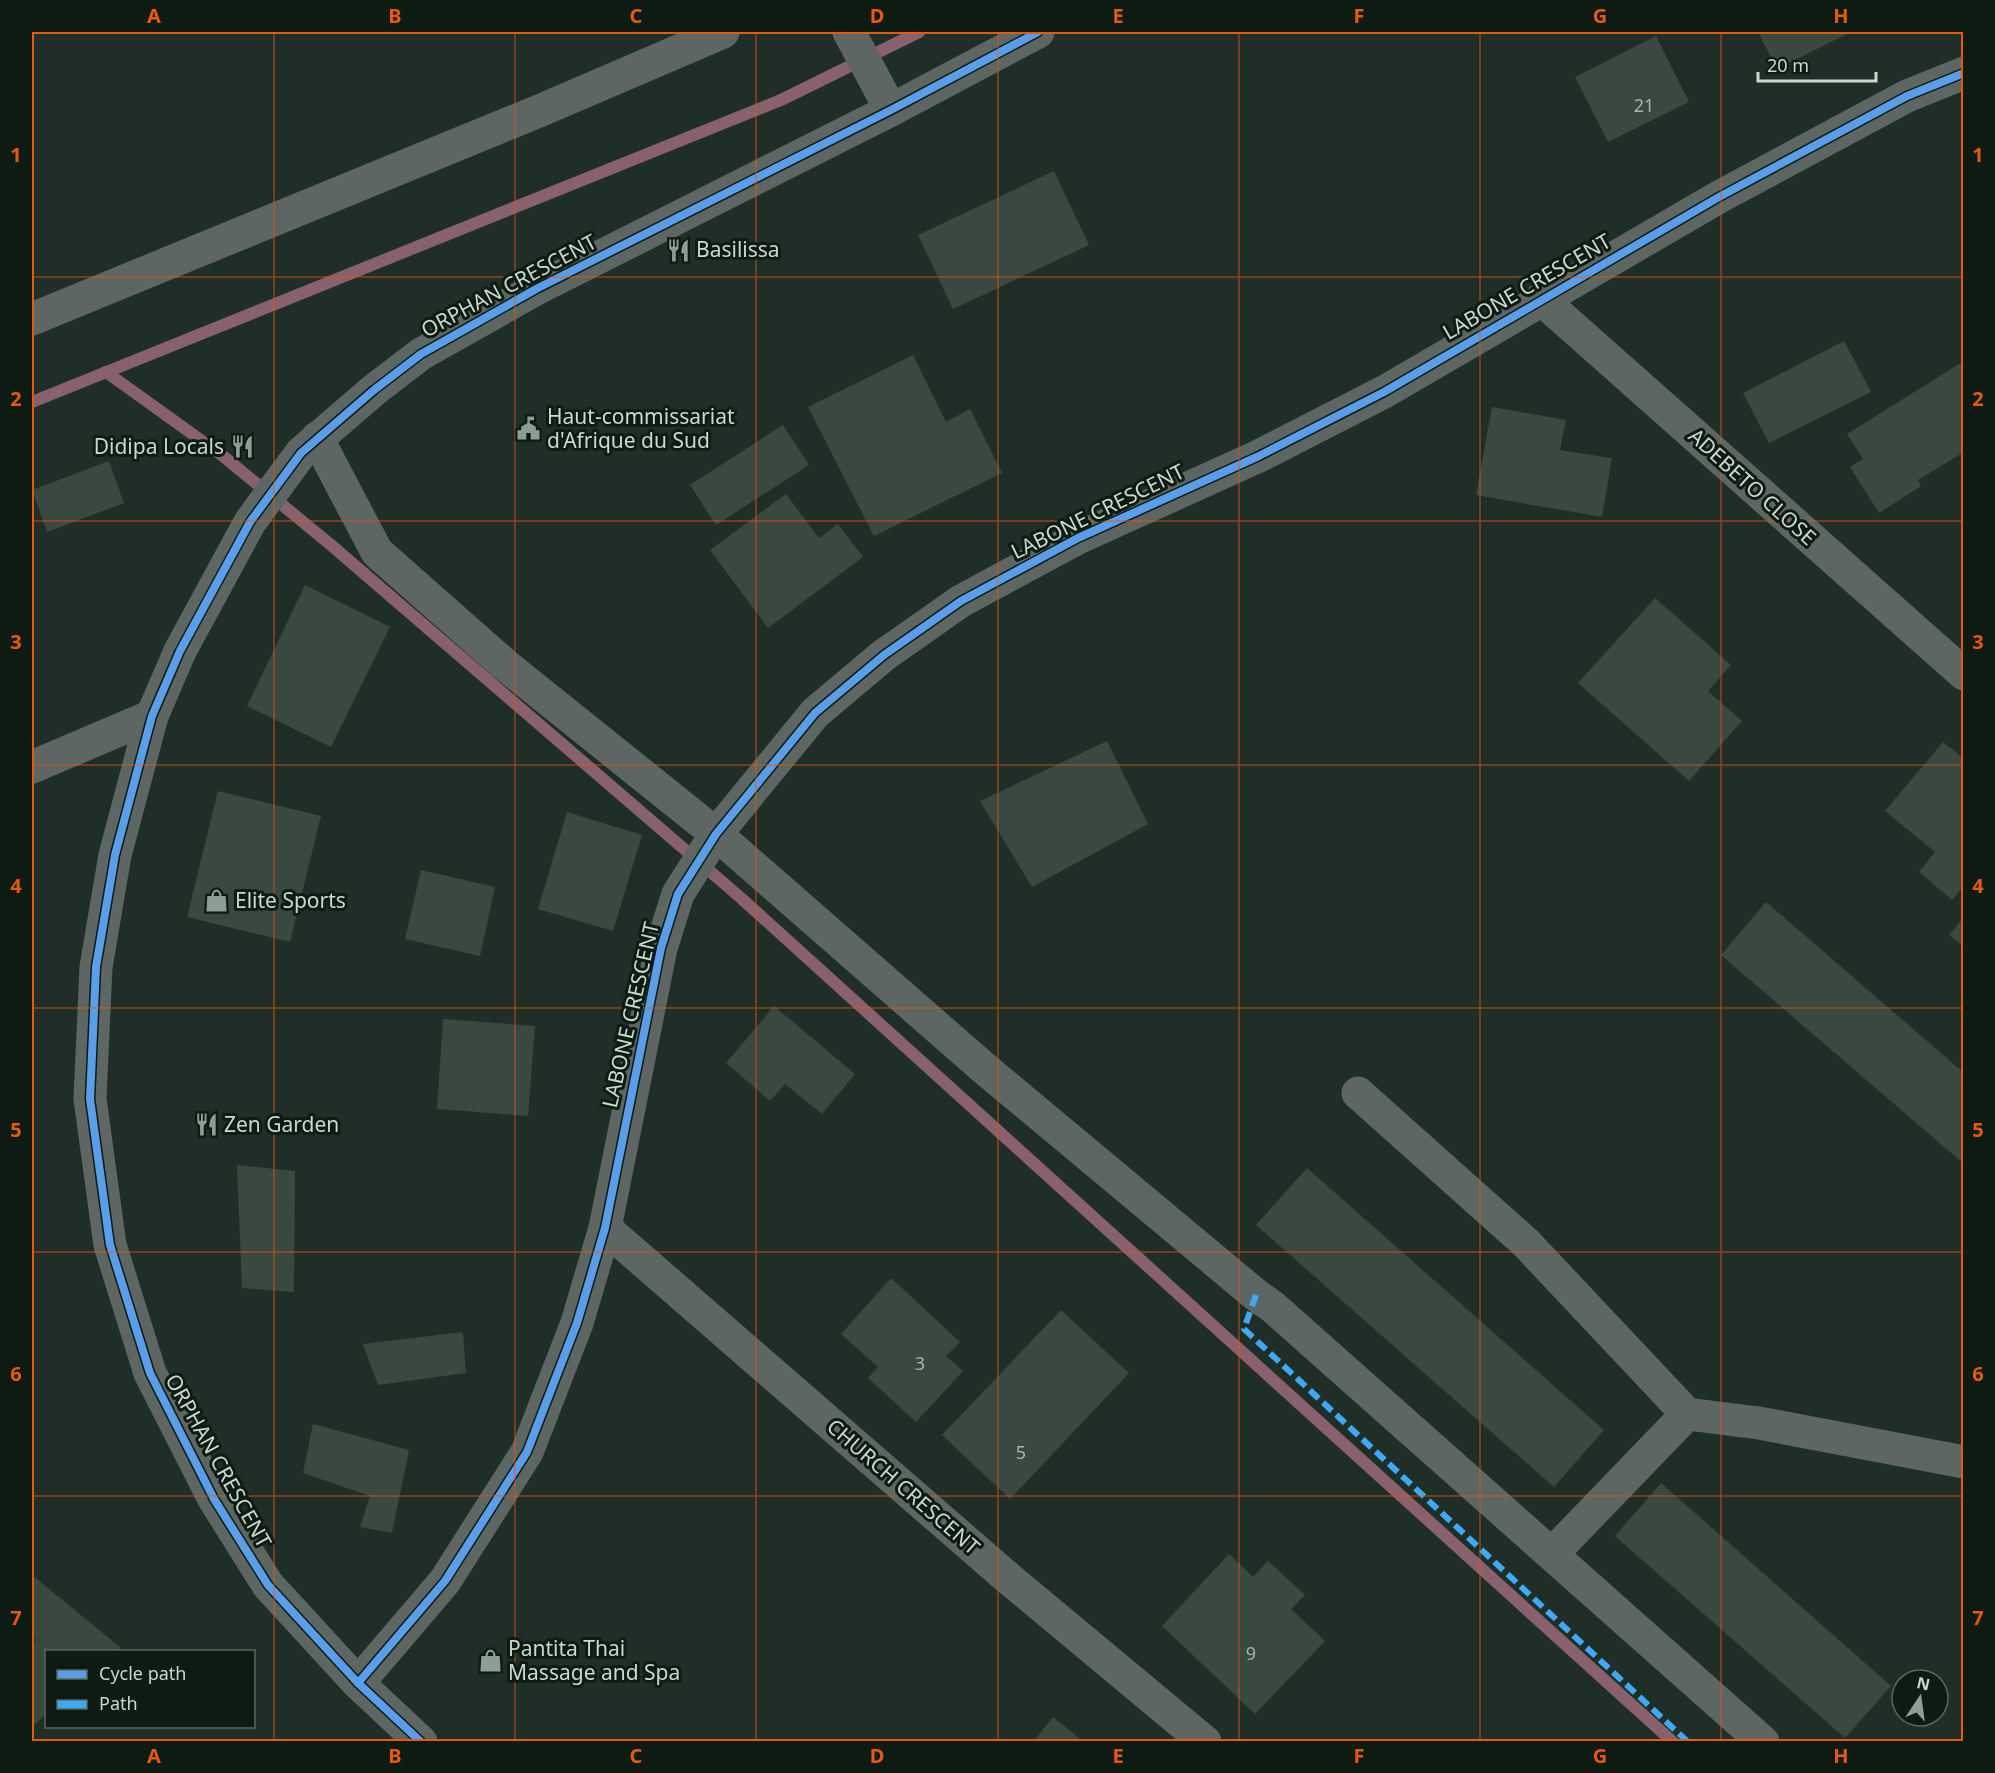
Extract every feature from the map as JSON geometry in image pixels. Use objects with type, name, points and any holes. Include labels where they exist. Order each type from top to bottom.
[{"type":"street","points":[[32,319],[539,111],[723,32]]},
{"type":"street","points":[[849,32],[884,97]]},
{"type":"street","name":"ORPHAN CRESCENT","points":[[422,1742],[358,1683],[268,1585],[214,1499],[150,1373],[110,1245],[90,1099],[96,967],[115,855],[152,716],[180,651],[250,522],[309,445],[421,354],[884,97],[1038,32]]},
{"type":"street","name":"LABONE CRESCENT","points":[[358,1683],[446,1581],[527,1452],[577,1323],[604,1228],[661,948],[678,894],[717,834],[815,713],[884,655],[961,601],[1078,538],[1259,456],[1363,402],[1719,197],[1907,96],[1964,73]]},
{"type":"street","name":"ADEBETO CLOSE","points":[[1541,299],[1964,674]]},
{"type":"street","points":[[309,445],[377,552],[504,664],[717,834],[985,1068],[1256,1295],[1273,1306],[1763,1742]]},
{"type":"street","points":[[32,767],[152,716]]},
{"type":"street","points":[[1358,1093],[1526,1243],[1687,1414],[1759,1423],[1964,1462]]},
{"type":"street","name":"CHURCH CRESCENT","points":[[604,1228],[1008,1578],[1205,1742]]},
{"type":"street","points":[[1552,1554],[1687,1414]]},
{"type":"building","points":[[1758,32],[1851,32],[1777,69]]},
{"type":"building","points":[[1656,36],[1689,102],[1608,142],[1575,77]]},
{"type":"building","points":[[1054,171],[1089,245],[953,309],[918,235]]},
{"type":"building","points":[[1844,341],[1871,392],[1769,443],[1743,393]]},
{"type":"building","points":[[913,355],[946,422],[970,409],[1002,473],[874,536],[808,407]]},
{"type":"building","points":[[1964,361],[1964,452],[1918,480],[1921,486],[1879,513],[1850,467],[1863,459],[1847,434]]},
{"type":"building","points":[[1492,407],[1566,420],[1560,450],[1612,458],[1602,517],[1476,495]]},
{"type":"building","points":[[783,425],[809,465],[716,525],[690,485]]},
{"type":"building","points":[[109,461],[124,503],[47,532],[32,490]]},
{"type":"building","points":[[786,494],[819,538],[838,524],[863,557],[768,628],[710,550]]},
{"type":"building","points":[[305,585],[390,627],[331,747],[247,706]]},
{"type":"building","points":[[1655,598],[1731,665],[1708,691],[1742,721],[1689,781],[1578,683]]},
{"type":"building","points":[[1107,741],[1148,824],[1032,887],[980,801]]},
{"type":"building","points":[[1943,742],[1964,759],[1964,886],[1952,900],[1919,872],[1935,852],[1885,811]]},
{"type":"building","points":[[218,791],[321,816],[290,942],[187,917]]},
{"type":"building","points":[[567,812],[642,835],[613,931],[538,909]]},
{"type":"building","points":[[421,870],[495,887],[480,956],[405,939]]},
{"type":"building","points":[[1766,902],[1964,1073],[1964,1164],[1721,955]]},
{"type":"building","points":[[1964,917],[1964,947],[1949,935]]},
{"type":"building","points":[[774,1006],[855,1074],[822,1114],[785,1084],[770,1101],[726,1063]]},
{"type":"building","points":[[443,1019],[535,1026],[528,1116],[437,1109]]},
{"type":"building","points":[[237,1165],[295,1171],[294,1292],[242,1288]]},
{"type":"building","points":[[1307,1168],[1604,1430],[1554,1487],[1256,1225]]},
{"type":"building","points":[[891,1278],[960,1342],[946,1356],[963,1371],[916,1422],[868,1378],[878,1367],[841,1334]]},
{"type":"building","points":[[1061,1310],[1129,1373],[1010,1499],[942,1435]]},
{"type":"building","points":[[463,1332],[466,1373],[378,1385],[363,1344]]},
{"type":"building","points":[[313,1424],[409,1450],[392,1533],[360,1527],[370,1496],[303,1473]]},
{"type":"building","points":[[1661,1483],[1890,1687],[1845,1738],[1615,1536]]},
{"type":"building","points":[[1229,1554],[1253,1577],[1268,1561],[1305,1595],[1291,1609],[1325,1641],[1255,1714],[1162,1626]]},
{"type":"building","points":[[32,1575],[121,1648],[119,1650],[45,1650],[45,1715],[32,1727],[32,1645],[36,1640],[32,1636]]},
{"type":"building","points":[[1053,1717],[1084,1742],[1033,1742]]},
{"type":"waterway","points":[[32,402],[781,100],[919,32]]},
{"type":"waterway","points":[[106,372],[223,456],[331,545],[741,898],[1673,1742]]},
{"type":"marked path","points":[[1256,1295],[1244,1329],[1688,1742]]},
{"type":"cycle path","points":[[421,1742],[358,1683],[268,1585],[214,1499],[150,1373],[110,1245],[90,1099],[96,967],[115,855],[152,716],[180,651],[250,522],[301,453],[374,390],[421,354],[538,288],[891,110],[1038,32]]},
{"type":"cycle path","points":[[358,1683],[445,1581],[527,1452],[577,1323],[605,1228],[661,948],[678,894],[716,834],[815,713],[884,655],[961,601],[1078,538],[1259,456],[1384,392],[1719,197],[1907,96],[1964,73]]},
{"type":"place","name":"Basilissa","points":[[678,250]]},
{"type":"place","name":"Haut-commissariat d'Afrique du Sud","points":[[529,429]]},
{"type":"place","name":"Didipa Locals","points":[[242,447]]},
{"type":"place","name":"Elite Sports","points":[[217,901]]},
{"type":"place","name":"Zen Garden","points":[[206,1125]]},
{"type":"place","name":"Pantita Thai Massage and Spa","points":[[490,1661]]}]
